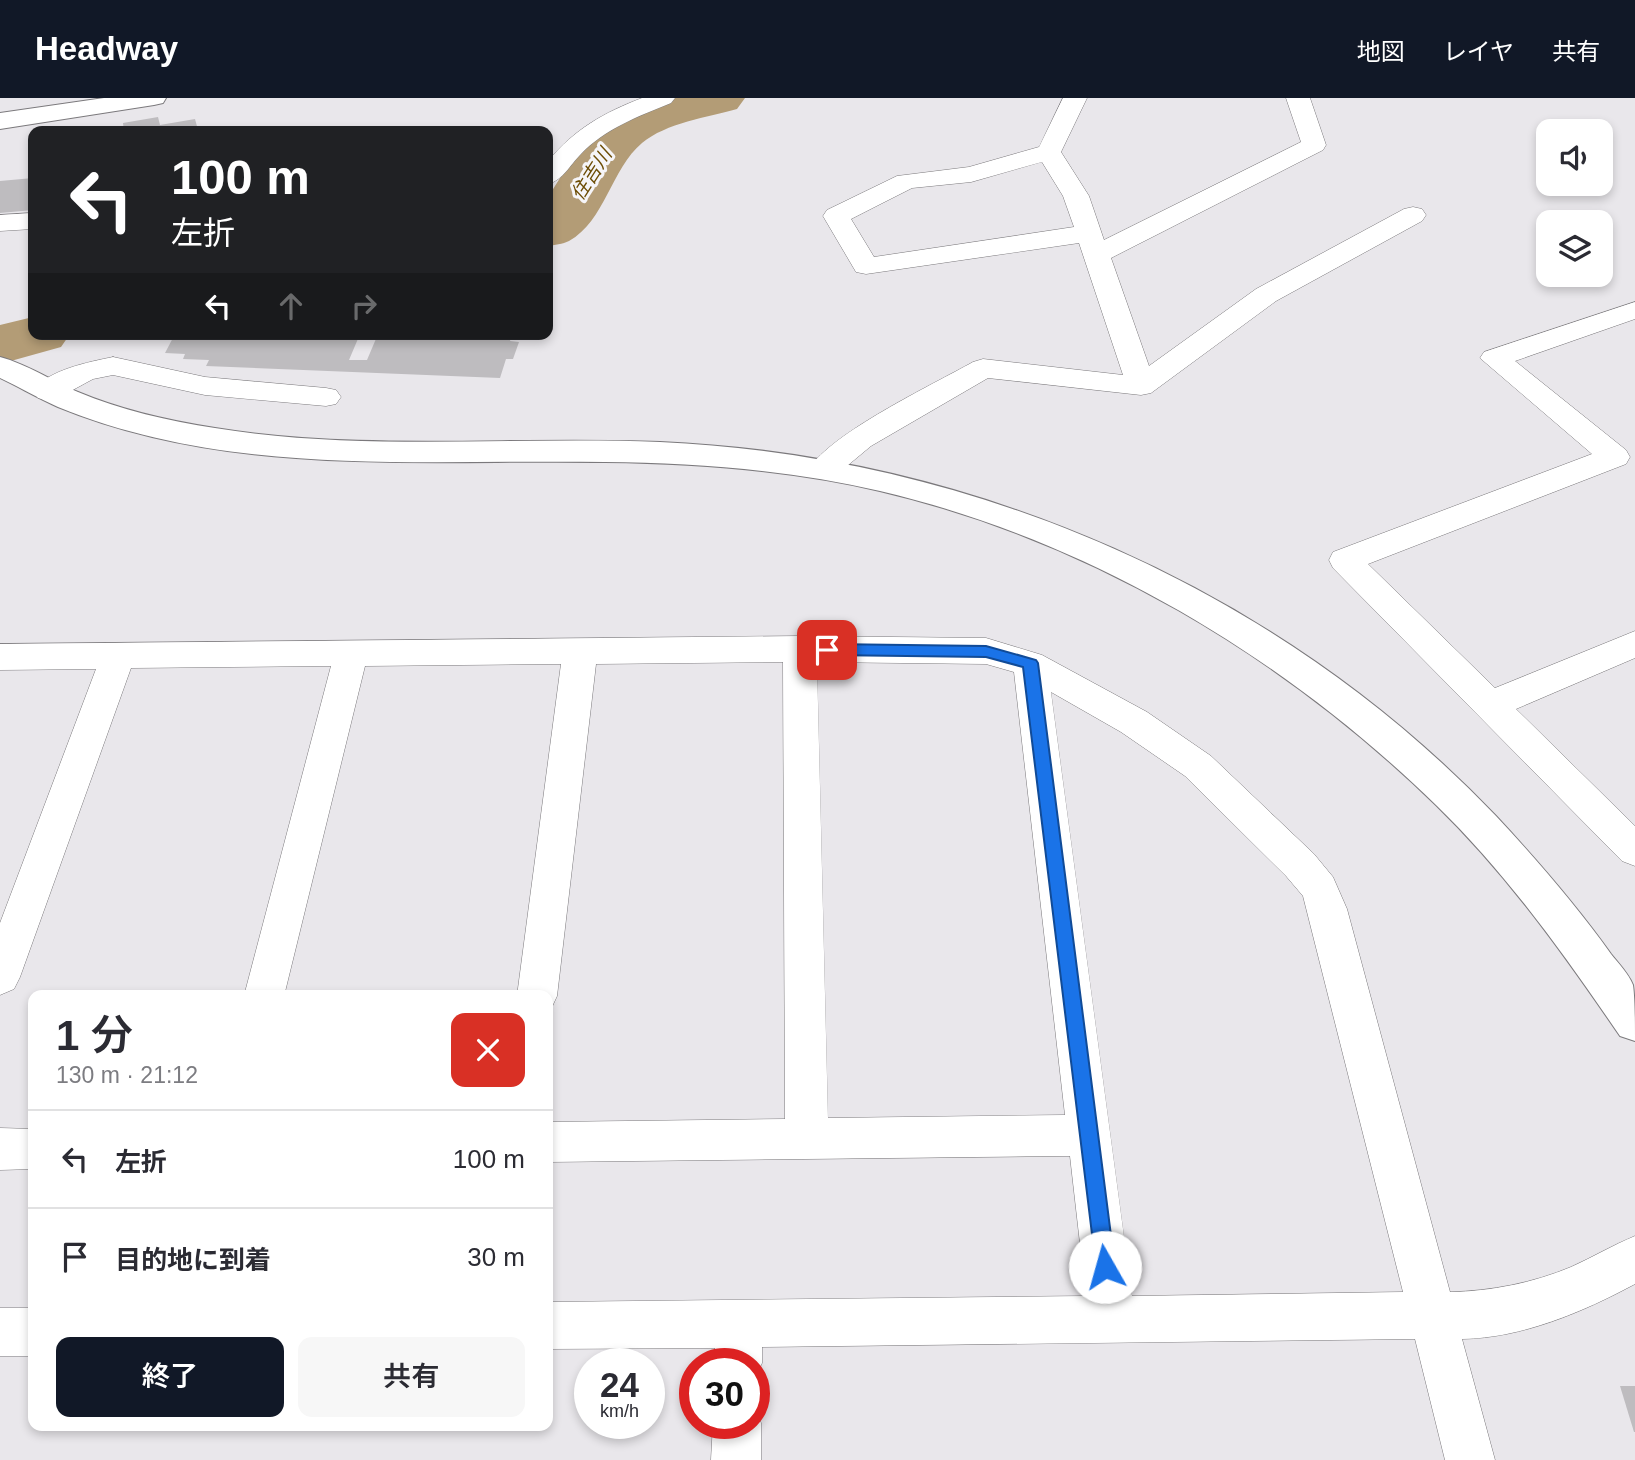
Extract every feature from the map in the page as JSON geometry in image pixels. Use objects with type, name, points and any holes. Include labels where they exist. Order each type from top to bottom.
[{"type":"street","points":[[0,104],[37,98]]},
{"type":"street","points":[[0,121],[153,98]]},
{"type":"street","points":[[553,170],[573,147],[613,118],[663,98]]},
{"type":"street","points":[[1075,98],[1049,152],[971,174],[906,181],[836,216],[866,266],[1052,237],[1093,244],[1314,145],[1298,98]]},
{"type":"street","points":[[1049,152],[1076,196],[1140,386]]},
{"type":"street","points":[[824,469],[860,439],[983,368],[1140,386],[1266,295],[1413,215]]},
{"type":"street","points":[[0,223],[28,220]]},
{"type":"street","points":[[1635,310],[1494,358],[1615,457],[1345,560],[1635,850]]},
{"type":"street","points":[[48,391],[84,372],[113,366],[205,386],[326,397]]},
{"type":"street","points":[[2,368],[48,391],[97,409],[185,433],[285,446],[392,452],[647,452],[726,457],[824,469],[943,497],[1084,548],[1179,593],[1231,622],[1302,668],[1404,748],[1484,827],[1537,886],[1635,1021]]},
{"type":"street","points":[[1490,705],[1635,644]]},
{"type":"street","points":[[800,649],[807,1138]]},
{"type":"street","points":[[0,657],[800,649],[986,651],[1030,663],[1134,722],[1198,766],[1263,827],[1319,888],[1331,922],[1470,1460]]},
{"type":"street","points":[[538,990],[580,652]]},
{"type":"street","points":[[266,990],[351,654]]},
{"type":"street","points":[[0,977],[118,656]]},
{"type":"street","points":[[1030,663],[1112,1319]]},
{"type":"street","points":[[553,1142],[1088,1135]]},
{"type":"street","points":[[0,1149],[28,1149]]},
{"type":"street","points":[[553,1326],[738,1343],[1112,1319],[1433,1317],[1499,1312],[1547,1301],[1594,1282],[1635,1259]]},
{"type":"street","points":[[736,1460],[737,1439]]},
{"type":"building","points":[[158,117],[160,125],[195,119],[197,126],[123,126],[123,123]]},
{"type":"building","points":[[28,178],[28,210],[0,213],[0,181]]},
{"type":"building","points":[[172,340],[357,340],[349,360],[367,360],[375,340],[519,342],[513,359],[506,359],[500,378],[206,366],[209,360],[183,359],[185,354],[165,353]]},
{"type":"building","points":[[1620,1386],[1635,1386],[1635,1432],[1634,1432]]},
{"type":"waterway","name":"住吉川","points":[[553,225],[567,212],[607,146],[626,129],[680,105],[719,98]]},
{"type":"waterway","name":"住吉川","points":[[0,345],[28,337]]},
{"type":"route","points":[[827,650],[986,651],[1030,663],[1105,1267]]}]
